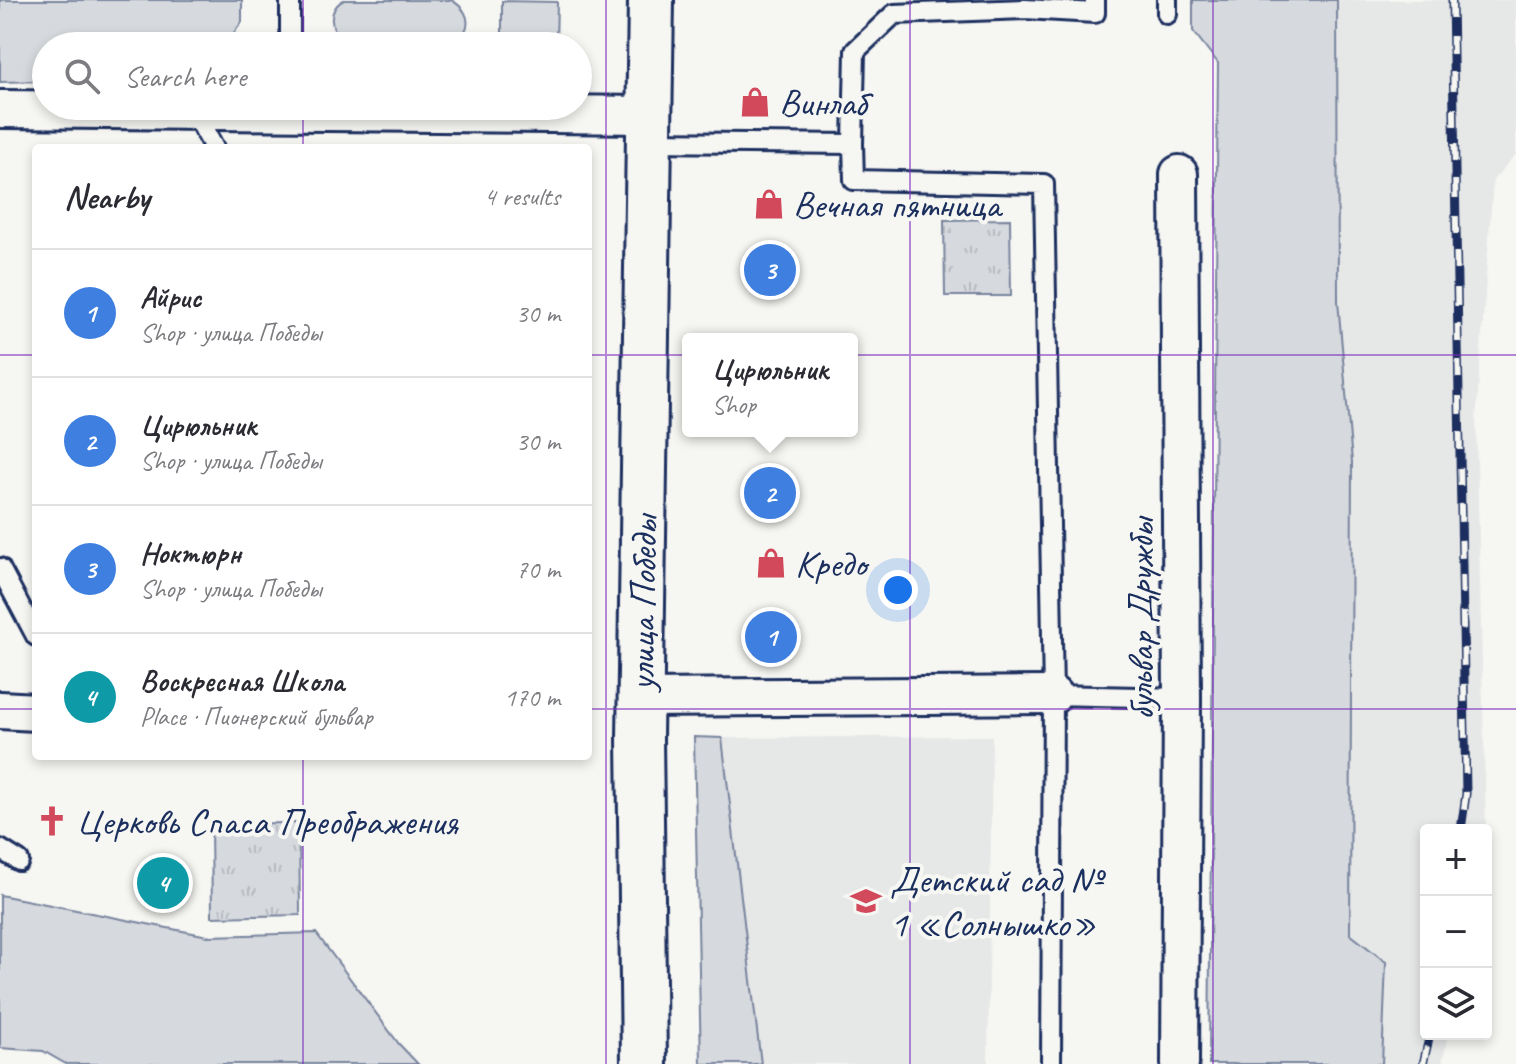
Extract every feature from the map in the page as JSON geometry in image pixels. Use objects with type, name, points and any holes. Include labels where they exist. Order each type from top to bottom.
[{"type":"main road","name":"улица Победы","points":[[644,1064],[641,698],[651,0]]},
{"type":"street","points":[[0,109],[32,109]]},
{"type":"street","points":[[497,120],[649,128]]},
{"type":"street","name":"бульвар Дружбы","points":[[1179,174],[1182,698],[1180,1064]]},
{"type":"street","points":[[641,698],[1053,695]]},
{"type":"street","points":[[0,710],[32,712]]},
{"type":"lane","points":[[290,0],[290,32]]},
{"type":"lane","points":[[1051,1064],[1053,695],[1044,184],[854,180],[855,51],[894,14],[1025,9],[1095,13],[1095,0]]},
{"type":"lane","points":[[199,120],[212,144]]},
{"type":"lane","points":[[649,128],[853,144]]},
{"type":"lane","points":[[0,568],[32,628]]},
{"type":"lane","points":[[1053,695],[1182,698]]},
{"type":"lane","points":[[0,849],[19,861]]},
{"type":"shaded area","points":[[1337,0],[1516,0],[1516,154],[1493,180],[1476,419],[1486,824],[1420,824],[1420,1040],[1447,1040],[1442,1064],[1382,1064],[1386,962],[1350,934],[1352,462],[1338,301]]},
{"type":"shaded area","name":"Детский сад № 1 «Солнышко»","points":[[992,736],[988,1064],[761,1064],[722,738]]},
{"type":"green space","points":[[0,0],[242,0],[242,22],[234,32],[32,32],[32,81],[0,82]]},
{"type":"green space","points":[[344,0],[451,0],[465,13],[467,28],[464,32],[337,32],[332,14]]},
{"type":"green space","points":[[1193,0],[1337,0],[1338,301],[1352,462],[1350,934],[1386,962],[1382,1064],[1209,1064],[1218,63],[1193,31]]},
{"type":"green space","points":[[502,1],[557,2],[556,32],[502,32]]},
{"type":"green space","points":[[1010,219],[1011,296],[945,296],[944,220]]},
{"type":"green space","points":[[694,737],[722,738],[761,1064],[701,1064]]},
{"type":"green space","points":[[299,823],[300,915],[212,917],[211,824]]},
{"type":"green space","points":[[0,895],[208,936],[316,933],[399,1044],[418,1064],[66,1064],[43,1051],[0,1048]]},
{"type":"railway","points":[[1452,0],[1466,794],[1462,824]]},
{"type":"railway","points":[[1423,1064],[1429,1040]]},
{"type":"place","name":"Винлаб","points":[[755,102]]},
{"type":"place","name":"Вечная пятница","points":[[769,204]]},
{"type":"place","name":"Ноктюрн","points":[[770,270]]},
{"type":"place","name":"Цирюльник","points":[[770,493]]},
{"type":"place","name":"Кредо","points":[[771,563]]},
{"type":"place","name":"Айрис","points":[[771,637]]},
{"type":"place","name":"Церковь Спаса Преображения","points":[[52,821]]},
{"type":"place","name":"Воскресная Школа","points":[[163,883]]},
{"type":"place","name":"Детский сад № 1 «Солнышко»","points":[[866,901]]}]
